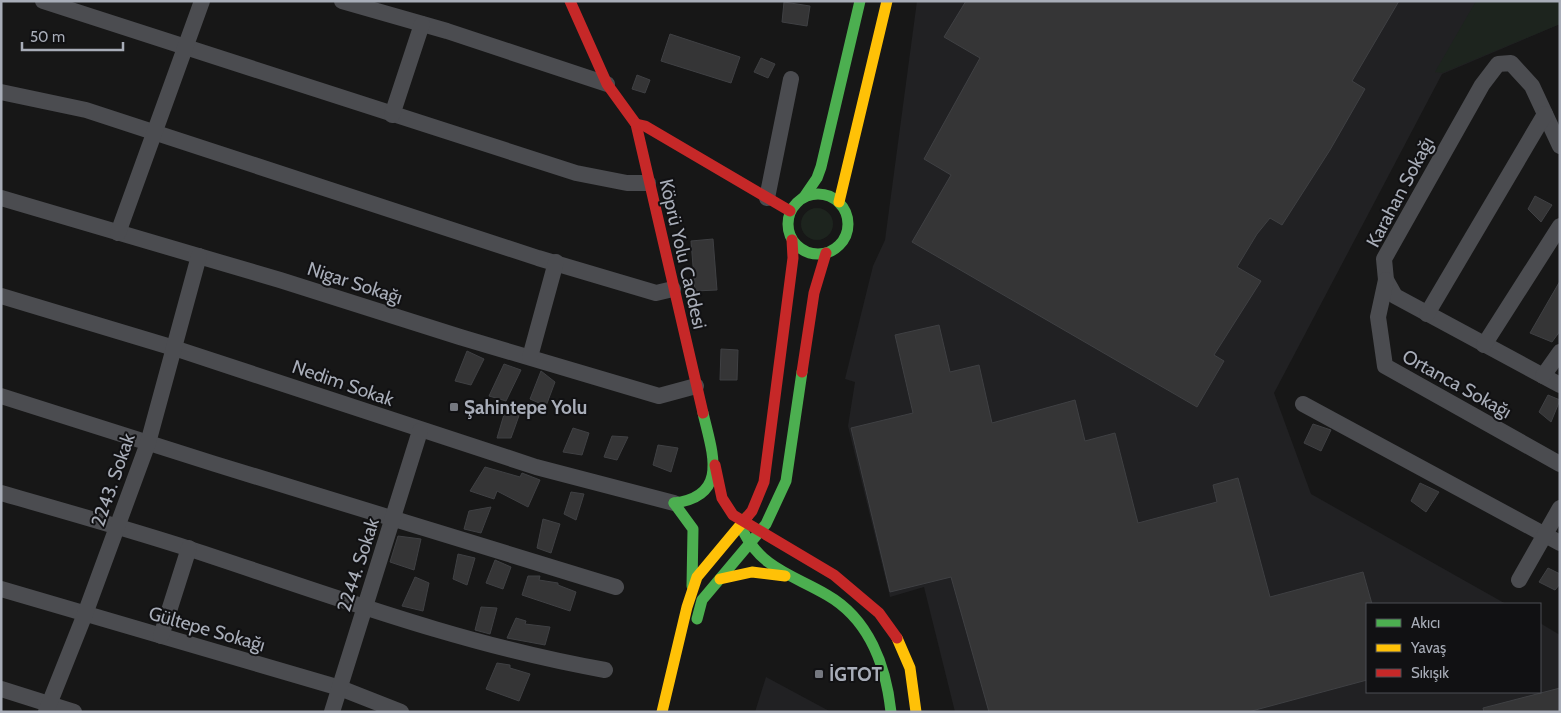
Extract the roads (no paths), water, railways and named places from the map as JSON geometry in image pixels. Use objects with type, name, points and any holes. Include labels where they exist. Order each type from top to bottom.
[{"type":"main road","name":"Köprü Yolu Caddesi","points":[[570,1],[608,84],[636,124],[648,183],[712,451],[713,476],[710,484],[701,496],[692,502],[674,503]]},
{"type":"main road","points":[[662,712],[692,593],[698,577],[757,501],[764,482],[793,258],[792,240],[788,230],[790,211],[804,197],[817,178],[821,167],[860,1]]},
{"type":"main road","points":[[839,202],[886,1]]},
{"type":"main road","points":[[636,124],[645,126],[790,211]]},
{"type":"main road","points":[[792,240],[807,252],[816,254],[826,253],[837,248],[847,232],[846,213],[839,202],[824,194],[804,197]]},
{"type":"main road","points":[[781,519],[814,293],[826,253]]},
{"type":"main road","points":[[712,451],[719,489],[724,503],[733,515],[792,550],[859,594],[885,618],[909,664],[916,712]]},
{"type":"main road","points":[[695,629],[702,600],[760,531],[776,506],[786,482]]},
{"type":"main road","points":[[674,503],[692,529],[694,541],[692,593]]},
{"type":"main road","points":[[674,503],[699,510]]},
{"type":"main road","points":[[716,514],[742,520]]},
{"type":"main road","points":[[742,520],[744,532],[750,545],[772,567],[787,576]]},
{"type":"main road","points":[[784,535],[792,550]]},
{"type":"main road","points":[[720,579],[755,571],[769,571],[807,584],[840,603],[852,616],[879,657],[889,686],[891,712]]},
{"type":"main road","points":[[672,712],[690,648]]},
{"type":"street","points":[[43,1],[576,173],[628,183],[648,183]]},
{"type":"street","points":[[118,233],[202,1]]},
{"type":"street","points":[[342,1],[422,24],[608,84]]},
{"type":"street","points":[[392,115],[422,24]]},
{"type":"street","name":"Karahan Sokağı","points":[[1386,280],[1384,259],[1482,85],[1498,64],[1511,63],[1532,86],[1545,114]]},
{"type":"street","points":[[767,198],[791,79]]},
{"type":"street","points":[[1,92],[86,110],[656,293],[673,289]]},
{"type":"street","points":[[1545,114],[1560,146]]},
{"type":"street","points":[[1426,314],[1545,114]]},
{"type":"street","name":"Nigar Sokağı","points":[[1,198],[199,256],[659,396],[696,386]]},
{"type":"street","points":[[1484,344],[1560,226]]},
{"type":"street","name":"2243. Sokak","points":[[47,708],[118,528],[148,443],[199,256]]},
{"type":"street","points":[[530,357],[556,262]]},
{"type":"street","points":[[1386,280],[1394,296],[1560,385]]},
{"type":"street","name":"Ortanca Sokağı","points":[[1386,280],[1378,316],[1385,366],[1560,464]]},
{"type":"street","name":"Nedim Sokak","points":[[1,296],[174,348],[420,431],[536,467],[674,503]]},
{"type":"street","points":[[1543,376],[1560,352]]},
{"type":"street","points":[[1,396],[616,587]]},
{"type":"street","points":[[1303,404],[1560,543]]},
{"type":"street","name":"2244. Sokak","points":[[332,712],[420,431]]},
{"type":"street","points":[[1,493],[189,548],[365,608],[474,641],[605,670]]},
{"type":"street","points":[[1519,580],[1560,508]]},
{"type":"street","points":[[161,636],[189,548]]},
{"type":"street","name":"Gültepe Sokağı","points":[[1,589],[340,688],[401,712]]},
{"type":"street","points":[[1,689],[47,708],[74,712]]},
{"type":"place","name":"Şahintepe Yolu","points":[[454,407]]},
{"type":"place","name":"İGTOT","points":[[819,674]]}]
